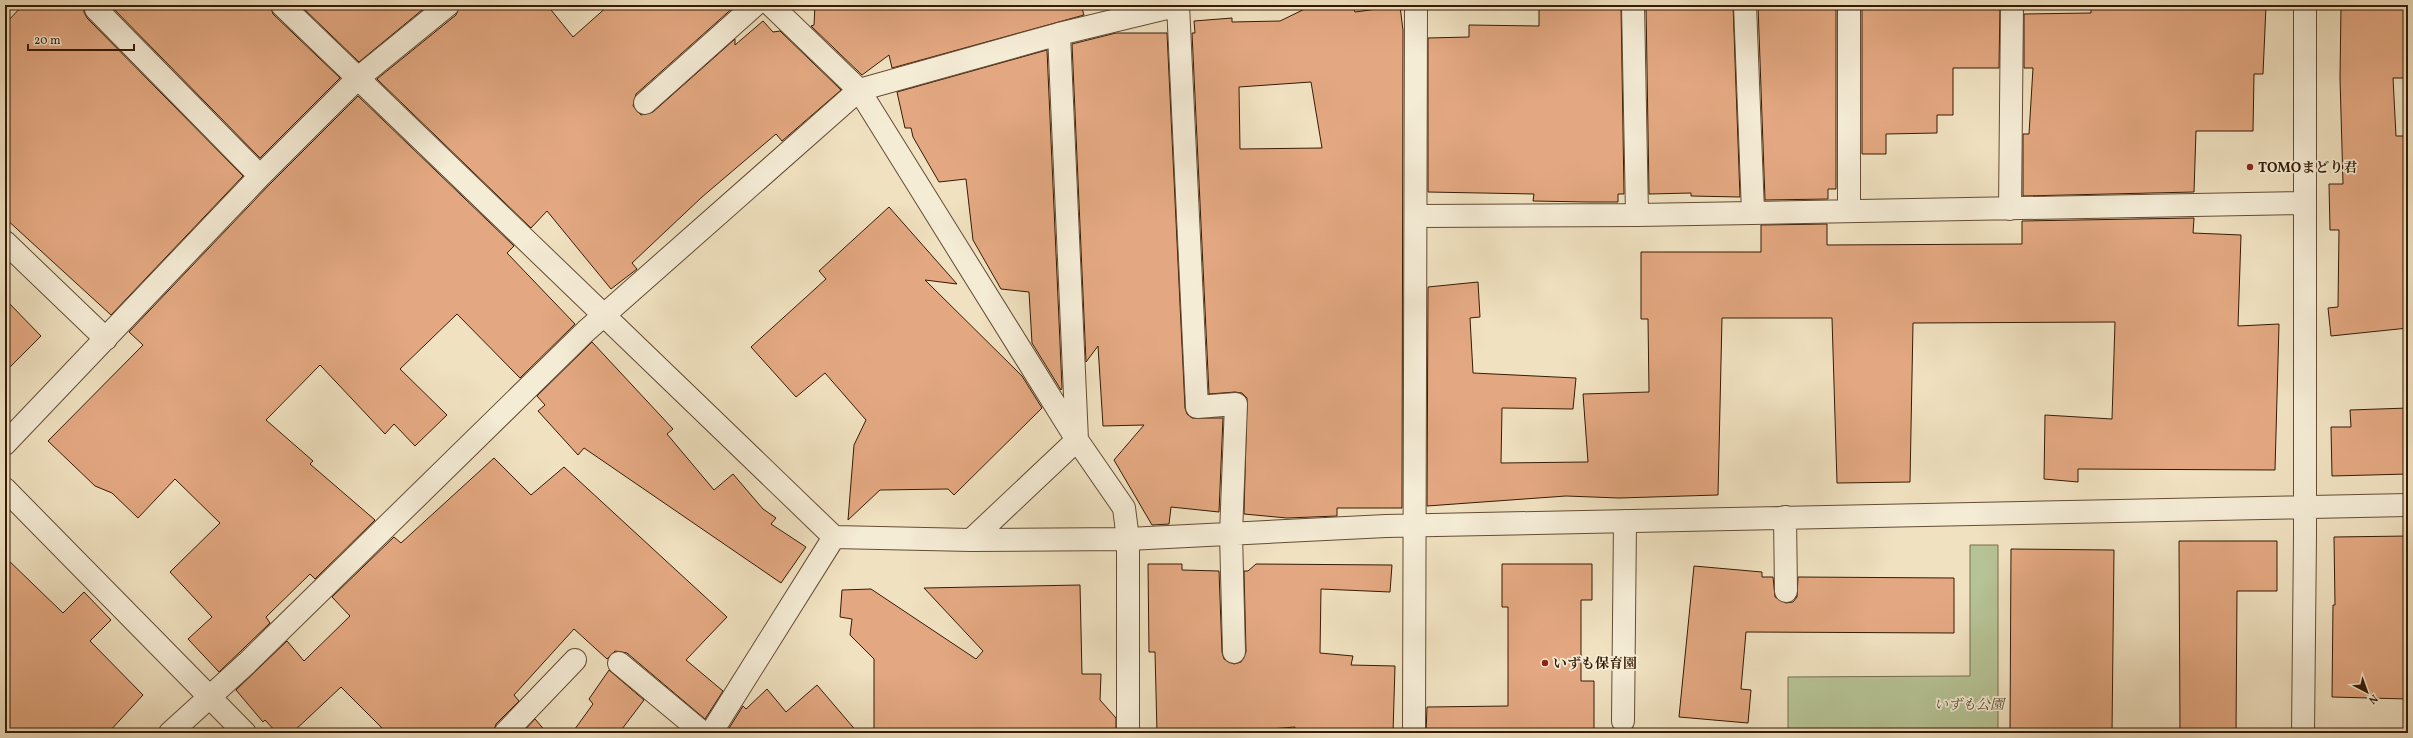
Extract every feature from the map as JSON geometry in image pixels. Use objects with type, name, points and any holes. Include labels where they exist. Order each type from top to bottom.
[{"type":"street","points":[[282,5],[357,79],[834,537],[971,540],[1128,539],[1416,526],[2408,505]]},
{"type":"street","points":[[5,444],[260,176],[357,79],[448,5]]},
{"type":"street","points":[[645,103],[755,5]]},
{"type":"street","points":[[170,733],[210,698],[603,315],[859,90],[1059,34],[1179,5],[1197,407],[1236,404],[1231,534],[1234,652]]},
{"type":"street","points":[[1414,733],[1416,526],[1416,5]]},
{"type":"street","points":[[1633,5],[1637,215]]},
{"type":"street","points":[[1745,5],[1752,212]]},
{"type":"street","points":[[1849,5],[1849,211]]},
{"type":"street","points":[[2010,208],[2012,5]]},
{"type":"street","points":[[2303,733],[2305,507],[2305,5]]},
{"type":"street","points":[[782,8],[859,90],[1077,440],[1124,508],[1128,539],[1128,733]]},
{"type":"street","points":[[96,9],[260,176]]},
{"type":"street","points":[[971,540],[1077,440],[1059,34]]},
{"type":"street","points":[[1416,216],[1637,215],[2305,203]]},
{"type":"street","points":[[5,242],[106,339]]},
{"type":"street","points":[[5,489],[245,733]]},
{"type":"street","points":[[1785,517],[1786,591]]},
{"type":"street","points":[[1623,721],[1625,522]]},
{"type":"street","points":[[711,733],[834,537]]},
{"type":"street","points":[[505,733],[576,660]]},
{"type":"street","points":[[619,664],[703,733]]},
{"type":"green space","name":"いずも公園","points":[[1970,545],[1998,545],[1998,733],[1788,733],[1788,677],[1970,676]]},
{"type":"building","points":[[23,5],[84,5],[84,12],[87,18],[243,176],[111,315],[5,218],[5,24]]},
{"type":"building","points":[[110,5],[270,5],[273,14],[340,78],[260,158]]},
{"type":"building","points":[[300,5],[428,5],[359,62]]},
{"type":"building","points":[[460,5],[547,5],[573,37],[609,5],[736,5],[636,94],[633,106],[641,115],[653,112],[735,39],[735,45],[763,21],[773,32],[780,31],[841,90],[782,141],[776,134],[702,197],[632,263],[637,269],[611,289],[547,211],[531,228],[377,79],[456,15]]},
{"type":"building","points":[[815,5],[1081,5],[1084,15],[892,68],[889,55],[862,75],[811,26],[814,25]]},
{"type":"building","points":[[1313,5],[1352,5],[1355,12],[1400,6],[1403,30],[1402,508],[1337,508],[1337,516],[1287,518],[1244,514],[1247,398],[1242,393],[1235,392],[1209,394],[1192,33],[1195,33],[1194,21],[1232,18],[1232,22],[1280,21]],"holes":[[[1311,82],[1322,148],[1240,149],[1239,87]]]},
{"type":"building","points":[[1539,5],[1621,5],[1624,194],[1618,194],[1618,202],[1588,202],[1533,201],[1534,194],[1428,192],[1428,38],[1469,37],[1469,25],[1539,26]]},
{"type":"building","points":[[1646,5],[1733,5],[1740,197],[1691,196],[1691,193],[1649,194]]},
{"type":"building","points":[[1758,5],[1836,5],[1836,189],[1828,189],[1828,199],[1765,200]]},
{"type":"building","points":[[1862,5],[2000,5],[1999,68],[1953,68],[1953,115],[1937,115],[1937,133],[1886,134],[1886,154],[1862,154]]},
{"type":"building","points":[[2091,5],[2266,6],[2263,74],[2254,74],[2253,131],[2196,131],[2194,192],[2023,196],[2023,134],[2029,134],[2033,68],[2024,68],[2024,14],[2091,13]]},
{"type":"building","points":[[2341,5],[2408,5],[2408,78],[2393,78],[2396,136],[2408,136],[2408,328],[2331,336],[2328,308],[2338,307],[2339,230],[2330,230],[2329,184],[2343,184],[2340,78]]},
{"type":"building","points":[[1116,33],[1167,33],[1185,408],[1187,414],[1192,418],[1223,418],[1219,512],[1171,507],[1169,524],[1152,525],[1114,460],[1144,425],[1103,426],[1098,346],[1086,362],[1072,44]]},
{"type":"building","points":[[1047,50],[1061,390],[1032,343],[1029,292],[1001,289],[973,240],[966,179],[939,182],[913,137],[911,128],[905,128],[897,92]]},
{"type":"building","points":[[358,96],[514,246],[507,253],[575,324],[520,378],[457,314],[400,369],[447,415],[415,446],[394,424],[385,434],[320,365],[266,420],[313,461],[310,464],[375,520],[315,579],[310,574],[266,617],[270,623],[219,672],[188,639],[212,617],[170,572],[220,523],[175,479],[138,518],[112,493],[95,486],[48,441],[143,345],[129,332],[269,185]]},
{"type":"building","points":[[889,207],[957,284],[925,280],[1022,376],[1042,408],[954,495],[948,489],[880,490],[848,520],[854,445],[866,420],[825,373],[796,397],[751,347],[826,279],[819,271]]},
{"type":"building","points":[[2194,218],[2193,233],[2241,235],[2238,326],[2279,324],[2275,470],[2078,469],[2078,482],[2044,479],[2045,415],[2112,419],[2115,322],[1913,323],[1910,482],[1837,483],[1832,318],[1722,318],[1718,495],[1619,498],[1566,496],[1427,506],[1428,287],[1478,282],[1480,317],[1470,318],[1473,373],[1576,378],[1573,409],[1502,408],[1501,463],[1588,462],[1583,394],[1649,392],[1648,319],[1641,319],[1641,252],[1761,252],[1761,225],[1827,224],[1827,245],[2022,244],[2022,221]]},
{"type":"building","points":[[5,299],[41,336],[5,372]]},
{"type":"building","points":[[592,342],[673,429],[667,434],[714,490],[733,474],[763,509],[776,518],[771,524],[806,547],[781,583],[584,448],[578,455],[538,411],[545,405],[537,396]]},
{"type":"building","points":[[2408,408],[2408,474],[2332,476],[2331,427],[2351,427],[2350,410]]},
{"type":"building","points":[[494,458],[531,495],[564,467],[727,617],[686,660],[723,691],[705,719],[627,653],[615,651],[607,659],[574,629],[514,695],[519,701],[496,724],[493,733],[387,733],[341,687],[292,733],[277,733],[265,720],[263,722],[236,690],[287,641],[304,661],[350,616],[332,597],[394,537],[401,543]]},
{"type":"building","points":[[2408,536],[2408,699],[2332,697],[2333,605],[2335,605],[2334,537]]},
{"type":"building","points":[[2179,541],[2277,541],[2277,591],[2237,591],[2236,733],[2180,733]]},
{"type":"building","points":[[2011,549],[2114,550],[2112,733],[2010,733]]},
{"type":"building","points":[[5,557],[63,613],[84,592],[111,620],[90,641],[143,695],[108,733],[5,733]]},
{"type":"building","points":[[1148,564],[1182,564],[1182,570],[1219,571],[1222,652],[1224,659],[1234,664],[1241,662],[1246,652],[1244,571],[1248,571],[1256,564],[1392,565],[1390,592],[1321,589],[1320,653],[1353,656],[1351,665],[1395,666],[1393,733],[1295,733],[1295,727],[1221,733],[1157,733],[1155,652],[1149,652]]},
{"type":"building","points":[[1502,564],[1592,564],[1592,600],[1581,600],[1581,681],[1594,681],[1594,733],[1426,733],[1427,707],[1508,706],[1508,607],[1502,607]]},
{"type":"building","points":[[1694,566],[1762,572],[1762,577],[1773,577],[1775,597],[1786,603],[1793,602],[1797,597],[1798,577],[1954,578],[1954,633],[1746,632],[1741,689],[1751,690],[1748,723],[1679,717]]},
{"type":"building","points":[[1080,585],[1082,674],[1101,674],[1100,700],[1116,718],[1116,733],[1015,733],[988,731],[976,733],[874,733],[874,659],[850,635],[852,619],[840,617],[842,590],[871,589],[976,659],[983,651],[924,588]]},
{"type":"building","points":[[609,670],[644,700],[619,733],[572,733],[593,704],[589,699]]},
{"type":"building","points":[[817,685],[858,733],[726,733],[743,706],[746,709],[767,689],[786,712]]},
{"type":"building","points":[[535,719],[547,733],[522,733]]},
{"type":"place","name":"TOMOまどり君","points":[[2250,167]]},
{"type":"place","name":"いずも保育園","points":[[1545,663]]}]
